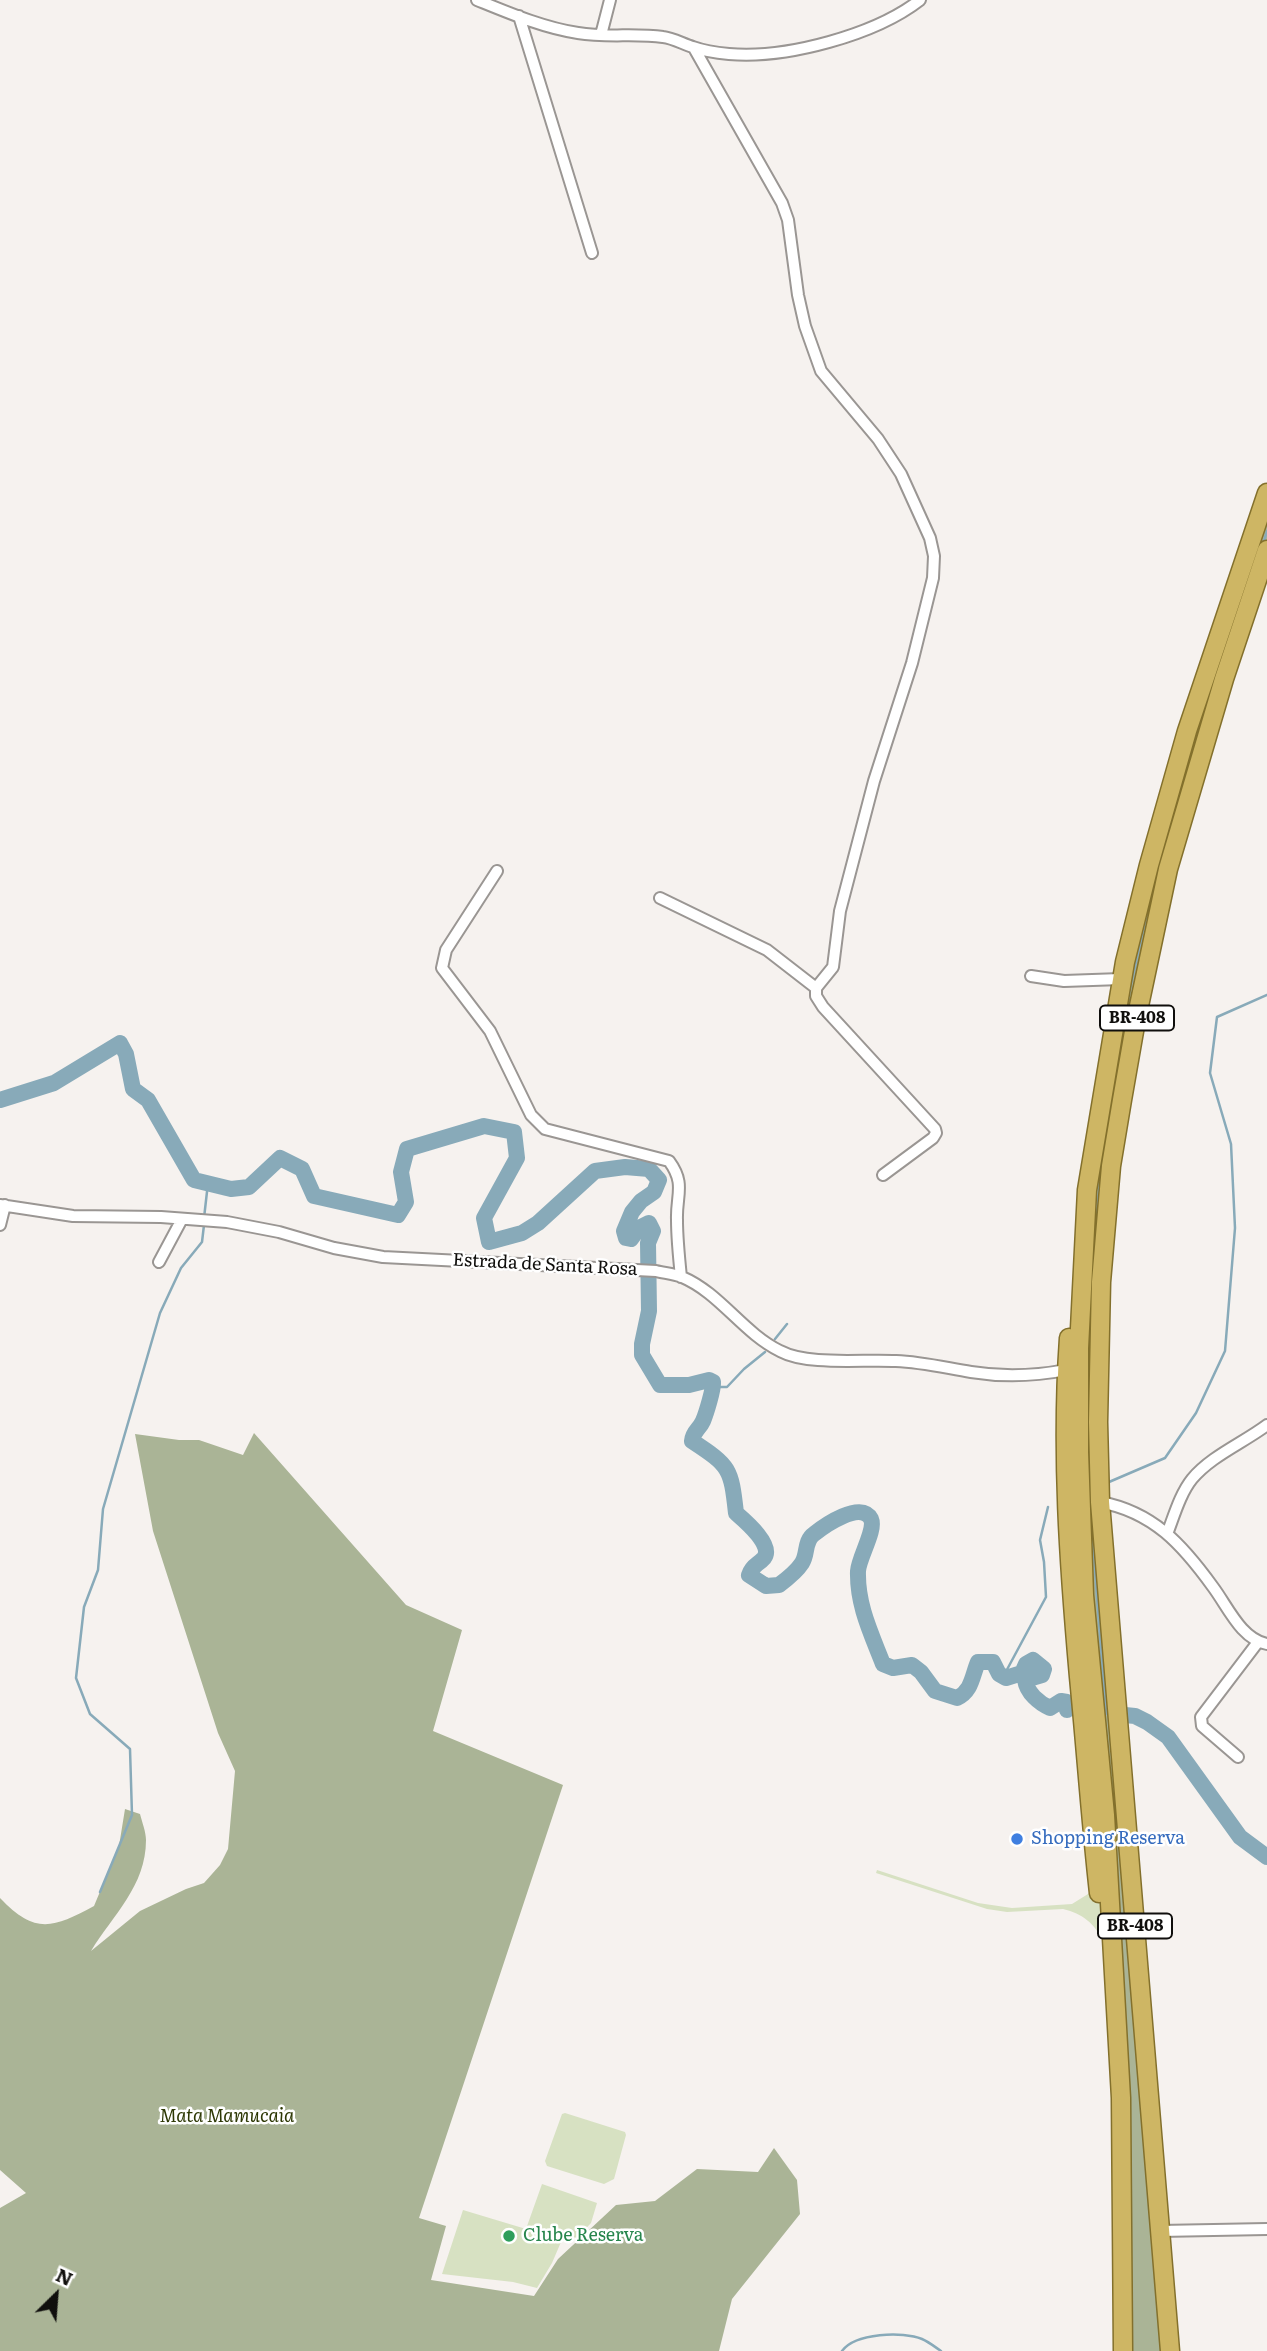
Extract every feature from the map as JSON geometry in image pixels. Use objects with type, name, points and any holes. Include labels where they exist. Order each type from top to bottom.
[{"type":"highway","points":[[1252,536],[1267,482]]},
{"type":"highway","name":"BR-408","points":[[1123,2351],[1121,2098],[1105,1815],[1084,1595],[1079,1452],[1079,1335],[1087,1190],[1121,979],[1149,865],[1187,731],[1267,493]]},
{"type":"highway","name":"BR-408","points":[[1170,2351],[1100,1502],[1098,1423],[1101,1282],[1111,1166],[1129,1060],[1168,869],[1224,679],[1267,550]]},
{"type":"highway","points":[[1105,1070],[1093,1102],[1085,1147],[1066,1370],[1067,1530],[1071,1600],[1100,1901],[1110,2053],[1121,2098]]},
{"type":"street","points":[[477,0],[579,34],[660,36],[694,48],[729,54],[761,54],[831,42],[880,23],[920,0]]},
{"type":"street","points":[[601,34],[610,0]]},
{"type":"street","points":[[519,16],[592,253]]},
{"type":"street","points":[[694,48],[782,203],[788,220],[803,316],[821,371],[878,439],[901,474],[930,538],[934,556],[933,578],[912,663],[874,781],[840,911],[833,967],[816,988],[816,996],[823,1007],[935,1129],[933,1138],[883,1175]]},
{"type":"street","points":[[498,871],[446,950],[442,968],[490,1031],[537,1123],[545,1129],[669,1161],[679,1178],[677,1225],[681,1277]]},
{"type":"street","points":[[660,898],[767,950],[816,988]]},
{"type":"street","points":[[1031,976],[1064,981],[1121,979]]},
{"type":"street","points":[[0,1225],[3,1205]]},
{"type":"street","name":"Estrada de Santa Rosa","points":[[3,1205],[73,1216],[210,1221],[266,1230],[334,1248],[383,1257],[656,1271],[681,1277],[700,1287],[764,1341],[788,1355],[822,1360],[898,1361],[1014,1375],[1066,1370]]},
{"type":"street","points":[[159,1262],[182,1219]]},
{"type":"street","points":[[1167,1534],[1192,1479],[1213,1460],[1267,1425]]},
{"type":"street","points":[[1100,1502],[1123,1506],[1136,1512],[1167,1534],[1212,1586],[1247,1635],[1263,1643],[1200,1717],[1202,1726],[1238,1757]]},
{"type":"street","points":[[1160,2231],[1267,2229]]},
{"type":"green space","points":[[1267,517],[1267,542],[1230,653],[1106,1159],[1101,1606],[1161,2351],[1128,2351],[1082,1399],[1095,1185],[1125,987],[1181,777]]},
{"type":"green space","name":"Mata Mamucaia","points":[[254,1433],[406,1605],[462,1630],[433,1731],[563,1785],[419,2218],[446,2226],[431,2280],[534,2296],[558,2259],[616,2205],[655,2201],[697,2169],[758,2172],[774,2148],[797,2180],[800,2214],[732,2299],[719,2351],[0,2351],[0,2208],[26,2193],[0,2170],[0,1898],[24,1918],[45,1924],[67,1919],[94,1906],[119,1846],[125,1809],[140,1814],[146,1837],[145,1856],[127,1899],[91,1951],[140,1911],[204,1883],[220,1865],[228,1849],[235,1771],[218,1733],[153,1531],[135,1434],[199,1440],[243,1455]]},
{"type":"green space","points":[[877,1870],[978,1903],[1012,1908],[1072,1904],[1088,1894],[1098,1882],[1106,1941],[1103,1941],[1087,1920],[1070,1911],[1063,1909],[1007,1912],[987,1909],[876,1873]]},
{"type":"green space","points":[[562,2114],[625,2132],[614,2179],[604,2184],[547,2166],[545,2161]]},
{"type":"green space","name":"Clube Reserva","points":[[542,2184],[597,2203],[591,2223],[577,2238],[564,2235],[537,2288],[513,2282],[442,2274],[463,2210],[526,2229]]},
{"type":"waterway","points":[[1263,544],[1267,531]]},
{"type":"waterway","points":[[1127,1003],[1160,863],[1201,726]]},
{"type":"waterway","points":[[1109,1482],[1165,1458],[1196,1413],[1225,1351],[1235,1228],[1231,1144],[1210,1073],[1217,1017],[1267,995]]},
{"type":"waterway","points":[[0,1100],[54,1083],[120,1043],[126,1054],[133,1089],[148,1100],[194,1180],[231,1189],[249,1187],[280,1158],[302,1169],[314,1196],[398,1215],[406,1202],[401,1172],[407,1149],[484,1126],[514,1132],[517,1158],[484,1218],[489,1242],[522,1233],[538,1223],[595,1171],[625,1167],[649,1169],[659,1180],[654,1192],[632,1212],[624,1231],[626,1238],[631,1239],[639,1228],[649,1223],[653,1231],[648,1243],[649,1311],[642,1355],[660,1385],[689,1385],[709,1380],[713,1382],[704,1418],[692,1441],[714,1456],[726,1470],[730,1477],[736,1513],[757,1533],[765,1546],[764,1558],[753,1567],[749,1575],[766,1586],[779,1585],[802,1563],[809,1540],[814,1534],[842,1516],[859,1512],[866,1514],[872,1524],[859,1565],[858,1583],[866,1619],[883,1664],[893,1668],[912,1665],[921,1672],[935,1691],[957,1698],[969,1687],[978,1662],[993,1662],[999,1674],[1006,1678],[1022,1673],[1026,1664],[1033,1660],[1044,1669],[1042,1675],[1025,1680],[1031,1693],[1050,1708],[1061,1701],[1067,1702],[1067,1710]]},
{"type":"waterway","points":[[1092,1253],[1107,1120]]},
{"type":"waterway","points":[[204,1218],[208,1183]]},
{"type":"waterway","points":[[100,1892],[132,1815],[130,1749],[90,1714],[76,1678],[84,1607],[98,1570],[103,1509],[160,1313],[181,1268],[202,1242],[204,1225]]},
{"type":"waterway","points":[[775,1339],[787,1324]]},
{"type":"waterway","points":[[714,1387],[727,1387],[765,1352]]},
{"type":"waterway","points":[[1088,1371],[1088,1470]]},
{"type":"waterway","points":[[1089,1490],[1106,1714]]},
{"type":"waterway","points":[[1003,1677],[1046,1597],[1040,1540],[1048,1507]]},
{"type":"waterway","points":[[1125,1715],[1147,1722],[1168,1737],[1240,1837],[1267,1857]]},
{"type":"waterway","points":[[842,2351],[857,2340],[880,2335],[914,2336],[941,2351]]},
{"type":"place","name":"Shopping Reserva","points":[[1017,1839]]},
{"type":"place","name":"Clube Reserva","points":[[509,2236]]}]
